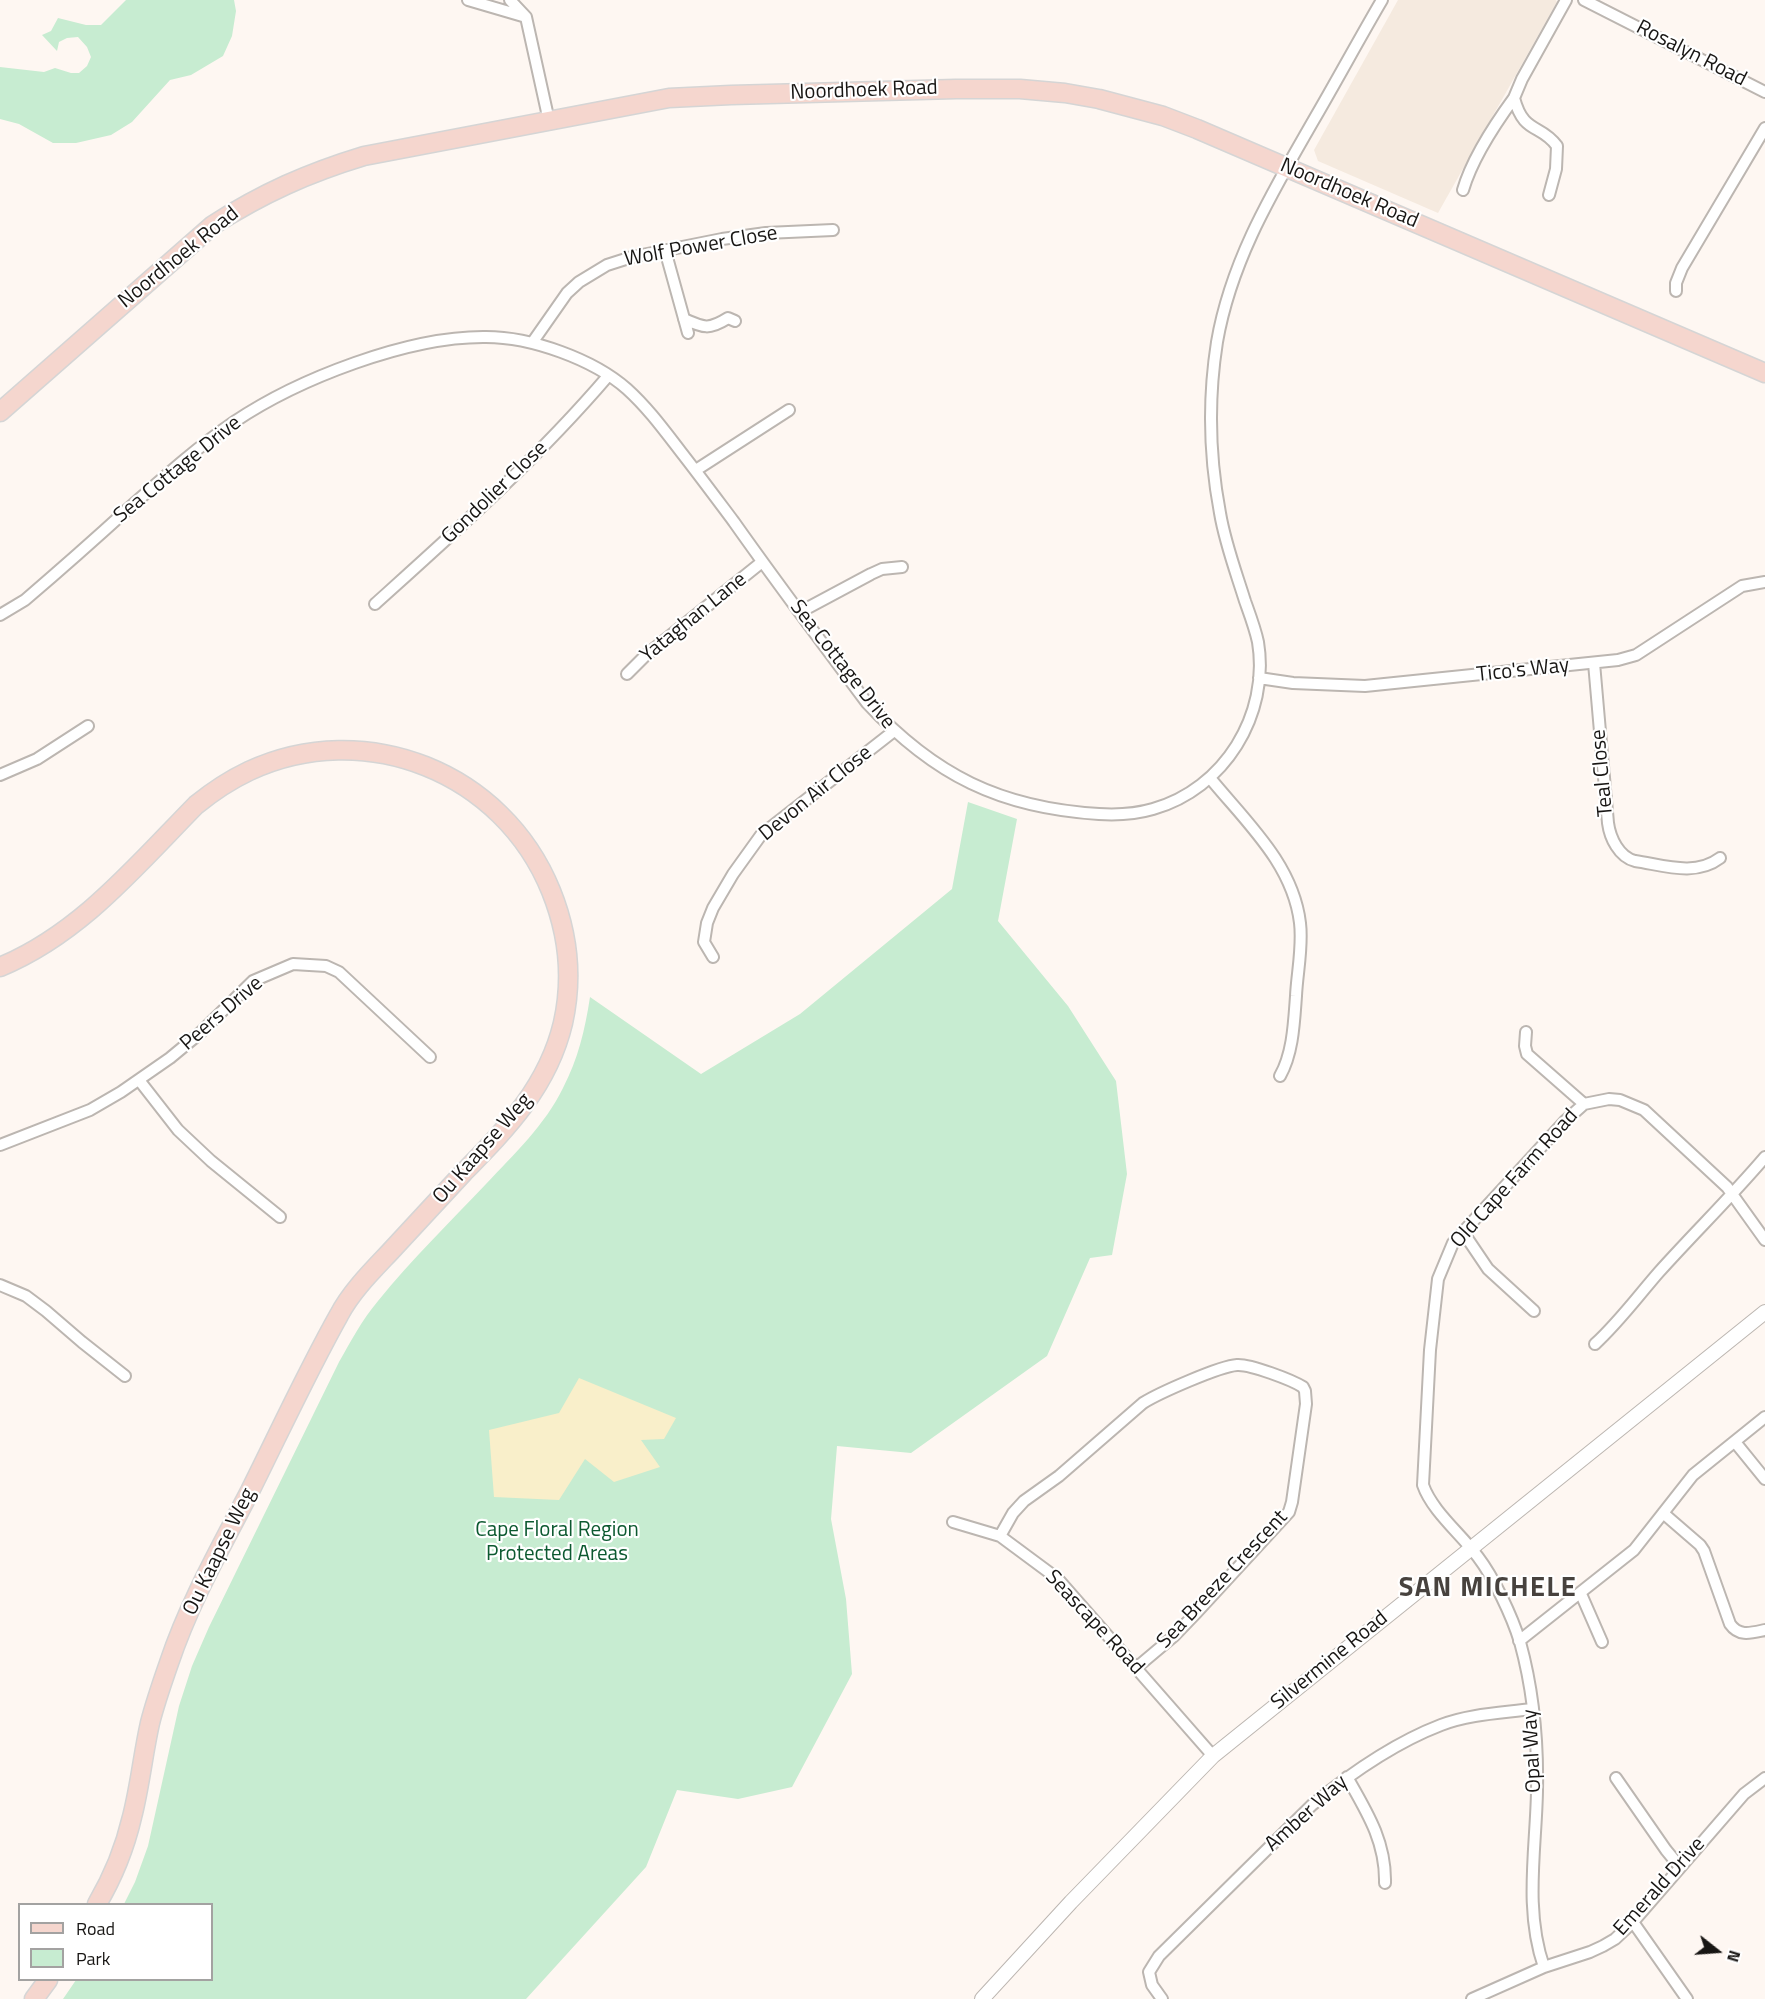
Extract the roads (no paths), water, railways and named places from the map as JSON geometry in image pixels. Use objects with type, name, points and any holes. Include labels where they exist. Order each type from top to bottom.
[{"type":"main road","name":"Noordhoek Road","points":[[0,412],[213,225],[248,203],[322,169],[364,156],[669,98],[956,89],[1020,89],[1065,93],[1099,99],[1163,116],[1765,373]]},
{"type":"main road","name":"Ou Kaapse Weg","points":[[0,967],[46,944],[83,916],[212,792],[249,771],[267,764],[305,754],[346,750],[392,755],[416,762],[458,782],[489,804],[519,834],[545,876],[561,918],[568,958],[566,1006],[562,1028],[551,1059],[535,1092],[501,1133],[373,1271],[342,1310],[212,1567],[171,1657],[150,1725],[129,1828],[117,1864],[98,1903]]},
{"type":"main road","points":[[34,1999],[47,1981]]},
{"type":"street","points":[[468,0],[526,17]]},
{"type":"street","points":[[510,0],[526,17],[549,121]]},
{"type":"street","name":"Sea Cottage Drive","points":[[0,615],[25,600],[196,450],[236,421],[277,397],[355,363],[438,340],[485,336],[507,338],[532,343],[572,357],[608,376],[626,388],[643,404],[696,470],[867,703],[894,731],[926,757],[968,782],[1022,803],[1047,808],[1108,815],[1154,809],[1174,801],[1210,778],[1227,760],[1250,722],[1256,703],[1259,678],[1257,641],[1233,564],[1217,500],[1213,471],[1210,430],[1211,391],[1217,341],[1226,302],[1237,266],[1249,238],[1286,167],[1382,0]]},
{"type":"street","points":[[1462,190],[1490,134],[1514,98],[1522,79],[1566,0]]},
{"type":"street","name":"Rosalyn Road","points":[[1584,0],[1765,92]]},
{"type":"street","points":[[1514,98],[1524,121],[1550,139],[1557,147],[1556,169],[1549,195]]},
{"type":"street","points":[[1676,291],[1676,283],[1682,268],[1765,128]]},
{"type":"street","name":"Wolf Power Close","points":[[532,343],[567,293],[579,282],[607,265],[665,250],[766,233],[833,230]]},
{"type":"street","points":[[665,250],[688,333]]},
{"type":"street","points":[[684,319],[705,328],[716,326],[728,318],[735,321]]},
{"type":"street","name":"Gondolier Close","points":[[375,604],[484,506],[572,417],[608,376]]},
{"type":"street","points":[[696,470],[789,410]]},
{"type":"street","name":"Yataghan Lane","points":[[627,674],[645,656],[762,562]]},
{"type":"street","points":[[800,612],[882,569],[902,567]]},
{"type":"street","name":"Tico's Way","points":[[1259,678],[1293,683],[1365,686],[1618,660],[1636,655],[1742,586],[1765,582]]},
{"type":"street","name":"Teal Close","points":[[1594,663],[1608,823],[1611,836],[1621,854],[1635,861],[1691,870],[1717,861]]},
{"type":"street","points":[[0,775],[37,759],[88,726]]},
{"type":"street","name":"Devon Air Close","points":[[713,957],[704,942],[707,923],[733,874],[761,835],[894,731]]},
{"type":"street","points":[[1210,778],[1282,869],[1298,912],[1301,935],[1294,1016],[1288,1058],[1280,1076]]},
{"type":"street","name":"Peers Drive","points":[[0,1145],[90,1110],[139,1080],[192,1040],[253,981],[293,964],[326,966],[339,972],[430,1057]]},
{"type":"street","points":[[1526,1032],[1527,1054],[1584,1104]]},
{"type":"street","points":[[139,1080],[178,1130],[211,1161],[280,1217]]},
{"type":"street","name":"Old Cape Farm Road","points":[[1470,1548],[1425,1492],[1422,1474],[1438,1279],[1448,1252],[1462,1232],[1576,1109],[1584,1104],[1609,1099],[1620,1100],[1644,1110],[1734,1194],[1765,1240]]},
{"type":"street","points":[[1595,1344],[1616,1324],[1659,1272],[1734,1194],[1765,1157]]},
{"type":"street","points":[[1462,1232],[1488,1269],[1534,1311]]},
{"type":"street","points":[[0,1285],[26,1296],[124,1376]]},
{"type":"street","name":"Silvermine Road","points":[[982,1999],[1071,1902],[1213,1756],[1765,1312]]},
{"type":"street","name":"Sea Breeze Crescent","points":[[1000,1536],[1013,1513],[1024,1501],[1059,1476],[1143,1403],[1158,1394],[1234,1365],[1251,1367],[1303,1387],[1306,1404],[1289,1512],[1189,1621],[1136,1668]]},
{"type":"street","points":[[1520,1641],[1634,1550],[1692,1475],[1765,1418]]},
{"type":"street","points":[[1735,1442],[1765,1479]]},
{"type":"street","points":[[1663,1513],[1704,1551],[1734,1630],[1743,1634],[1765,1630]]},
{"type":"street","name":"Seascape Road","points":[[953,1522],[1000,1536],[1058,1579],[1213,1756]]},
{"type":"street","name":"Opal Way","points":[[1470,1548],[1483,1564],[1501,1596],[1520,1641],[1532,1708],[1536,1744],[1537,1790],[1533,1911],[1535,1934],[1544,1966]]},
{"type":"street","points":[[1581,1594],[1602,1642]]},
{"type":"street","name":"Amber Way","points":[[1162,1999],[1152,1985],[1149,1972],[1159,1956],[1312,1805],[1347,1777],[1371,1761],[1442,1725],[1532,1708]]},
{"type":"street","points":[[1347,1777],[1372,1821],[1378,1837],[1384,1862],[1385,1883]]},
{"type":"street","points":[[1616,1778],[1680,1867]]},
{"type":"street","name":"Emerald Drive","points":[[1472,1999],[1544,1966],[1590,1952],[1615,1939],[1633,1922],[1744,1794],[1765,1778]]},
{"type":"street","points":[[1633,1922],[1687,1999]]},
{"type":"district","name":"SAN MICHELE","points":[[1488,1589]]},
{"type":"park label","name":"Cape Floral Region Protected Areas","points":[[557,1543]]}]
